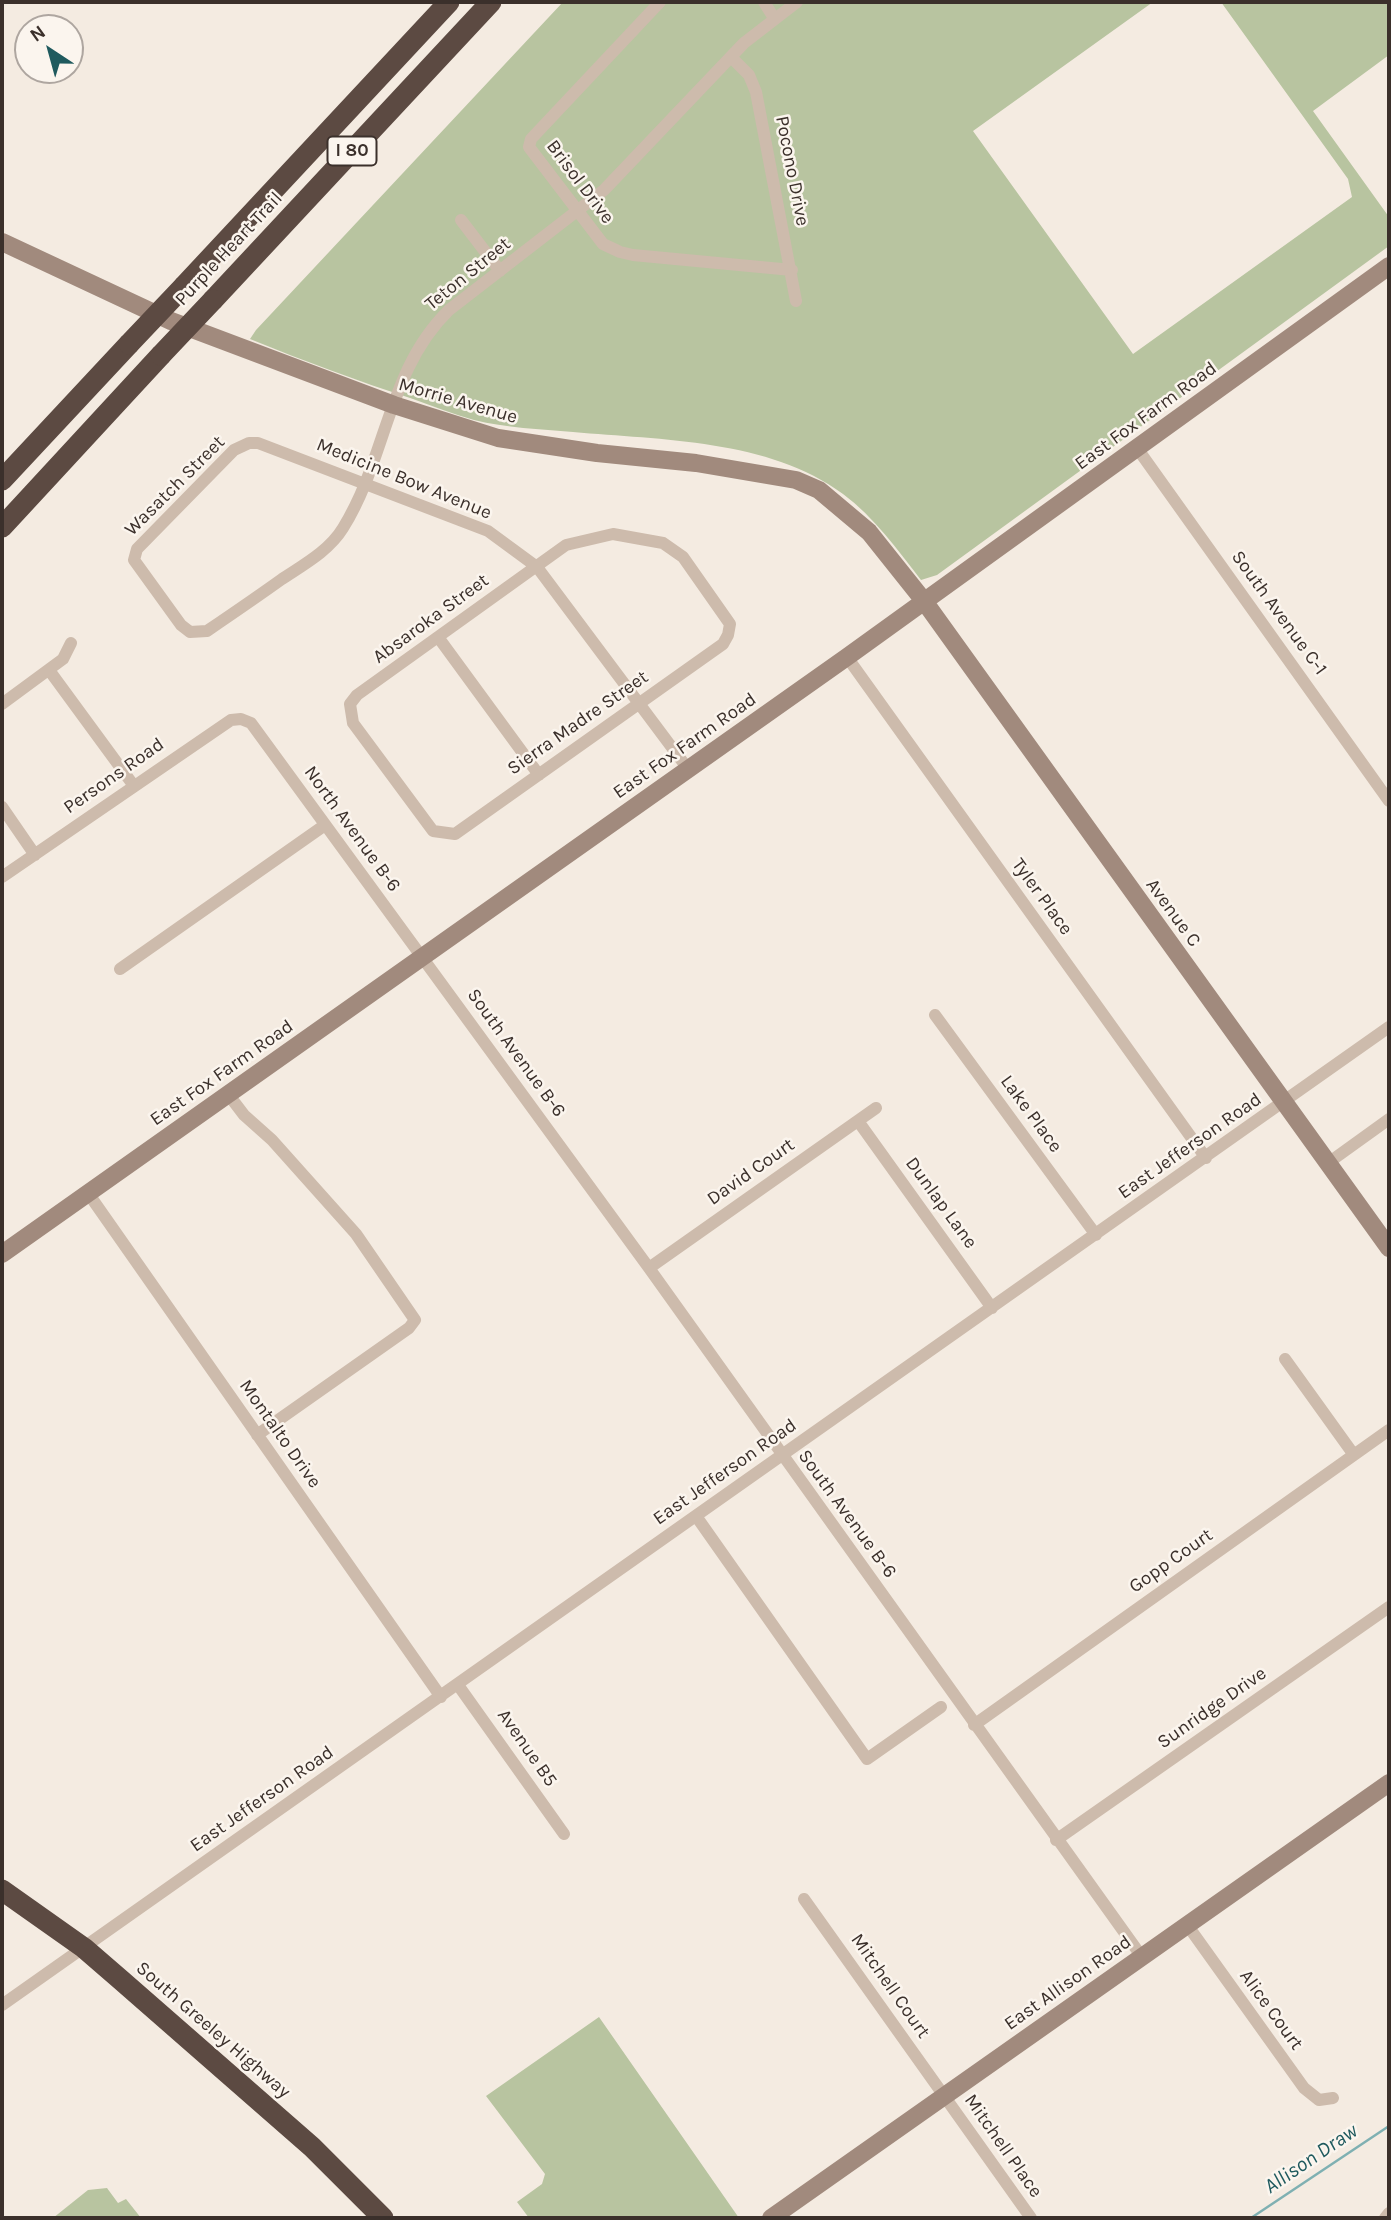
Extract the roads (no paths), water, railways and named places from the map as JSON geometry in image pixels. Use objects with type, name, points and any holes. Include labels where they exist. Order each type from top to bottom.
[{"type":"highway","name":"Purple Heart Trail","points":[[2,480],[449,2]]},
{"type":"highway","name":"Purple Heart Trail","points":[[2,527],[491,2]]},
{"type":"highway","name":"South Greeley Highway","points":[[2,1890],[84,1948],[312,2147],[383,2218]]},
{"type":"main road","name":"Morrie Avenue","points":[[2,242],[171,321],[394,405],[498,438],[597,453],[696,463],[796,480],[819,490],[869,532],[924,601]]},
{"type":"main road","name":"East Fox Farm Road","points":[[2,1254],[847,657],[1389,266]]},
{"type":"main road","name":"Avenue C","points":[[924,601],[1389,1248]]},
{"type":"main road","name":"East Allison Road","points":[[771,2218],[1389,1783]]},
{"type":"street","name":"Brisol Drive","points":[[660,2],[529,143],[532,153],[603,244],[620,252],[775,271],[792,270]]},
{"type":"street","points":[[764,2],[774,18]]},
{"type":"street","name":"Teton Street","points":[[190,632],[207,631],[323,551],[342,530],[366,483],[409,362],[437,322],[618,177],[731,57],[774,18],[797,2]]},
{"type":"street","name":"Pocono Drive","points":[[731,57],[749,75],[756,92],[796,301]]},
{"type":"street","points":[[461,220],[500,271]]},
{"type":"street","name":"Medicine Bow Avenue","points":[[249,443],[258,443],[488,531],[537,567],[688,769]]},
{"type":"street","name":"Wasatch Street","points":[[190,632],[181,625],[134,560],[137,549],[234,450],[249,443]]},
{"type":"street","name":"South Avenue C-1","points":[[1137,448],[1389,801]]},
{"type":"street","name":"Absaroka Street","points":[[455,834],[443,835],[433,831],[353,723],[350,704],[357,695],[566,545],[612,534],[663,543],[683,557],[730,624],[723,644]]},
{"type":"street","points":[[438,637],[539,775]]},
{"type":"street","points":[[2,704],[63,659],[71,643]]},
{"type":"street","name":"Sierra Madre Street","points":[[455,834],[723,644]]},
{"type":"street","name":"Tyler Place","points":[[847,657],[1206,1158]]},
{"type":"street","points":[[49,670],[134,786]]},
{"type":"street","name":"Persons Road","points":[[2,877],[231,720],[241,719],[251,723]]},
{"type":"street","name":"North Avenue B-6","points":[[251,723],[422,957]]},
{"type":"street","points":[[2,807],[34,855]]},
{"type":"street","points":[[120,969],[325,825]]},
{"type":"street","name":"South Avenue B-6","points":[[422,957],[649,1268],[1142,1957]]},
{"type":"street","name":"Lake Place","points":[[935,1015],[1096,1235]]},
{"type":"street","name":"East Jefferson Road","points":[[2,2005],[1389,1027]]},
{"type":"street","points":[[228,1094],[244,1115],[272,1140],[356,1234],[415,1320],[409,1328],[257,1435]]},
{"type":"street","name":"David Court","points":[[649,1268],[876,1108]]},
{"type":"street","points":[[1328,1163],[1389,1119]]},
{"type":"street","name":"Dunlap Lane","points":[[858,1121],[992,1308]]},
{"type":"street","name":"Montalto Drive","points":[[88,1193],[441,1697]]},
{"type":"street","points":[[1285,1359],[1354,1455]]},
{"type":"street","name":"Gopp Court","points":[[974,1724],[1389,1430]]},
{"type":"street","points":[[696,1516],[867,1759],[941,1707]]},
{"type":"street","name":"Sunridge Drive","points":[[1056,1840],[1389,1607]]},
{"type":"street","name":"Avenue B5","points":[[458,1685],[564,1833]]},
{"type":"street","name":"Mitchell Court","points":[[804,1899],[944,2096]]},
{"type":"street","name":"Alice Court","points":[[1188,1926],[1304,2088],[1319,2100],[1333,2098]]},
{"type":"street","name":"Mitchell Place","points":[[944,2096],[1031,2218]]},
{"type":"street","points":[[1385,2218],[1389,2213]]},
{"type":"waterway","name":"Allison Draw","points":[[1251,2218],[1389,2126]]}]
